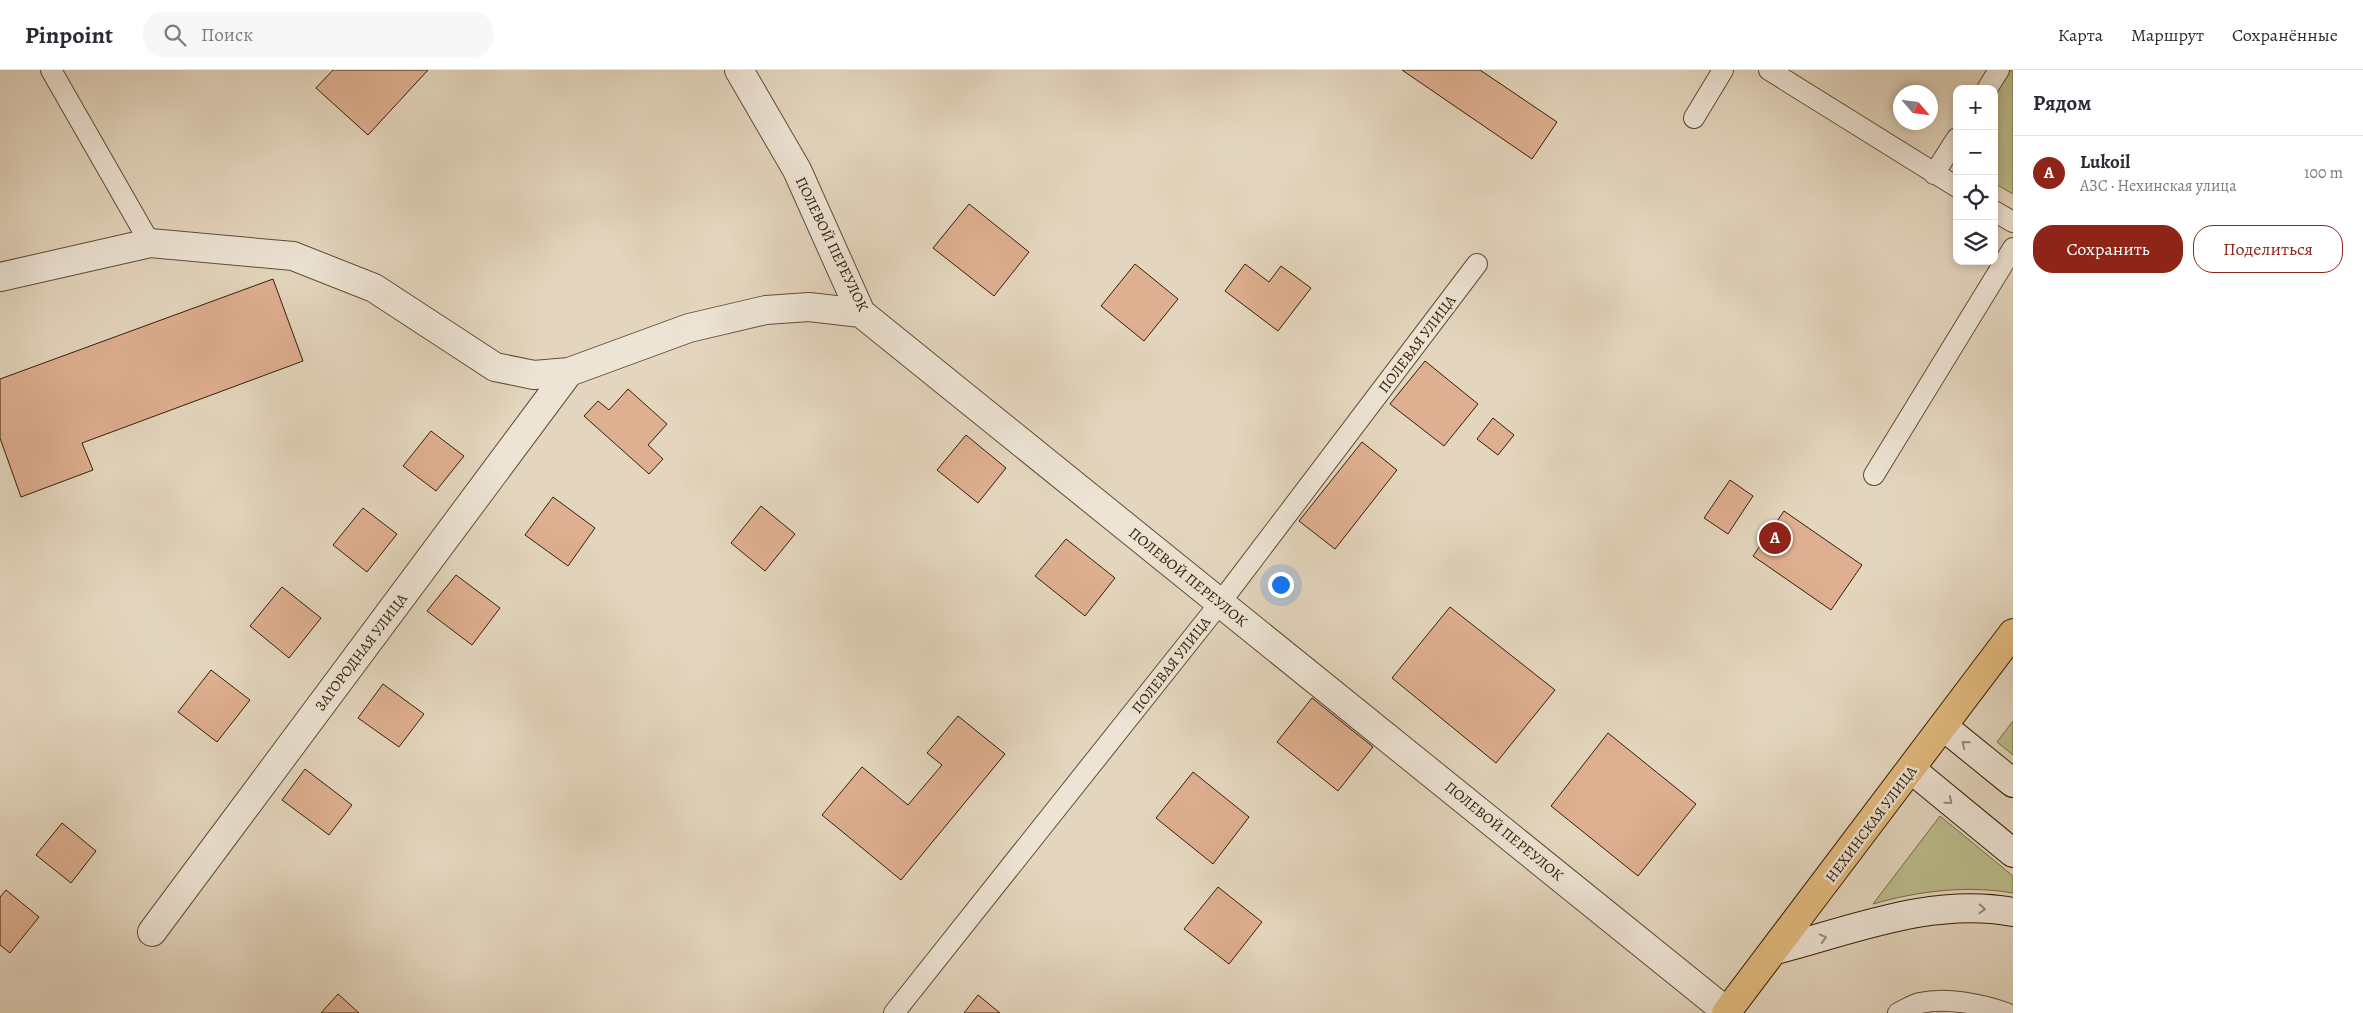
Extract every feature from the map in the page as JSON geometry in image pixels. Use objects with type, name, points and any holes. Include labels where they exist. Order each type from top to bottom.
[{"type":"main road","name":"НЕХИНСКАЯ УЛИЦА","points":[[1727,1012],[1912,770],[2013,633]]},
{"type":"street","name":"ПОЛЕВОЙ ПЕРЕУЛОК","points":[[739,70],[796,170],[861,312],[1727,1012]]},
{"type":"street","points":[[0,277],[150,243],[292,256],[374,288],[495,367],[534,375],[569,372],[689,328],[758,311],[809,306],[861,312]]},
{"type":"street","name":"ЗАГОРОДНАЯ УЛИЦА","points":[[152,932],[569,372]]},
{"type":"street","points":[[1944,727],[2013,783]]},
{"type":"street","points":[[1912,770],[2013,853]]},
{"type":"street","points":[[1776,950],[1906,914],[1969,908],[2013,912]]},
{"type":"lane","points":[[51,70],[150,243]]},
{"type":"lane","points":[[1694,118],[1723,70]]},
{"type":"lane","points":[[1769,70],[1953,186]]},
{"type":"lane","points":[[1990,85],[1999,70]]},
{"type":"lane","points":[[1934,174],[1953,144]]},
{"type":"lane","points":[[1998,213],[2013,222]]},
{"type":"lane","points":[[1874,475],[2013,248]]},
{"type":"lane","name":"ПОЛЕВАЯ УЛИЦА","points":[[894,1013],[1220,603],[1476,264]]},
{"type":"lane","points":[[1898,1013],[1920,1003],[1960,1002],[1988,1006],[2006,1013]]},
{"type":"green space","points":[[2011,70],[2013,70],[2013,194],[1998,185],[1998,91]]},
{"type":"green space","points":[[2013,721],[2013,755],[1997,742]]},
{"type":"green space","points":[[1940,816],[2013,876],[2013,893],[1978,890],[1943,891],[1890,899],[1873,904]]},
{"type":"building","points":[[333,70],[428,70],[368,135],[316,88]]},
{"type":"building","points":[[1402,70],[1480,70],[1557,122],[1532,159]]},
{"type":"building","points":[[969,204],[1029,252],[994,296],[933,248]]},
{"type":"building","points":[[1135,264],[1178,299],[1144,341],[1101,306]]},
{"type":"building","points":[[1245,264],[1269,282],[1281,266],[1311,288],[1278,331],[1225,291]]},
{"type":"building","points":[[273,279],[303,361],[82,443],[93,470],[21,497],[0,438],[0,379]]},
{"type":"building","points":[[1425,361],[1478,404],[1444,446],[1390,404]]},
{"type":"building","points":[[628,389],[667,424],[648,445],[663,459],[649,474],[584,416],[598,401],[609,410]]},
{"type":"building","points":[[1493,418],[1514,435],[1498,455],[1477,439]]},
{"type":"building","points":[[431,431],[464,456],[436,491],[403,466]]},
{"type":"building","points":[[966,435],[1006,468],[978,503],[937,470]]},
{"type":"building","points":[[1362,442],[1397,470],[1335,549],[1299,521]]},
{"type":"building","points":[[1730,480],[1753,496],[1728,534],[1704,518]]},
{"type":"building","points":[[553,497],[595,528],[568,566],[525,535]]},
{"type":"building","points":[[761,506],[795,534],[765,571],[731,543]]},
{"type":"building","points":[[363,508],[397,534],[367,572],[333,545]]},
{"type":"building","points":[[1784,511],[1862,565],[1831,610],[1753,556]]},
{"type":"building","points":[[1066,539],[1115,578],[1085,616],[1035,576]]},
{"type":"building","points":[[456,575],[500,608],[472,645],[427,611]]},
{"type":"building","points":[[282,587],[321,618],[289,658],[250,626]]},
{"type":"building","points":[[1450,607],[1555,690],[1496,763],[1392,678]]},
{"type":"building","points":[[211,670],[250,700],[217,742],[178,712]]},
{"type":"building","points":[[383,684],[424,714],[399,747],[358,718]]},
{"type":"building","points":[[1312,698],[1373,747],[1338,791],[1277,742]]},
{"type":"building","points":[[958,716],[1005,754],[901,880],[822,815],[862,767],[908,805],[942,765],[927,753]]},
{"type":"building","points":[[1608,733],[1696,804],[1638,876],[1551,806]]},
{"type":"building","points":[[305,769],[352,805],[329,835],[282,800]]},
{"type":"building","points":[[1193,772],[1249,817],[1213,864],[1156,818]]},
{"type":"building","points":[[62,823],[96,851],[71,883],[36,855]]},
{"type":"building","points":[[1218,887],[1262,922],[1229,964],[1184,929]]},
{"type":"building","points":[[6,890],[39,917],[10,953],[0,945],[0,897]]},
{"type":"building","points":[[338,994],[359,1013],[321,1013]]},
{"type":"building","points":[[978,995],[1000,1013],[964,1013]]},
{"type":"place","name":"Lukoil","points":[[1775,538]]}]
